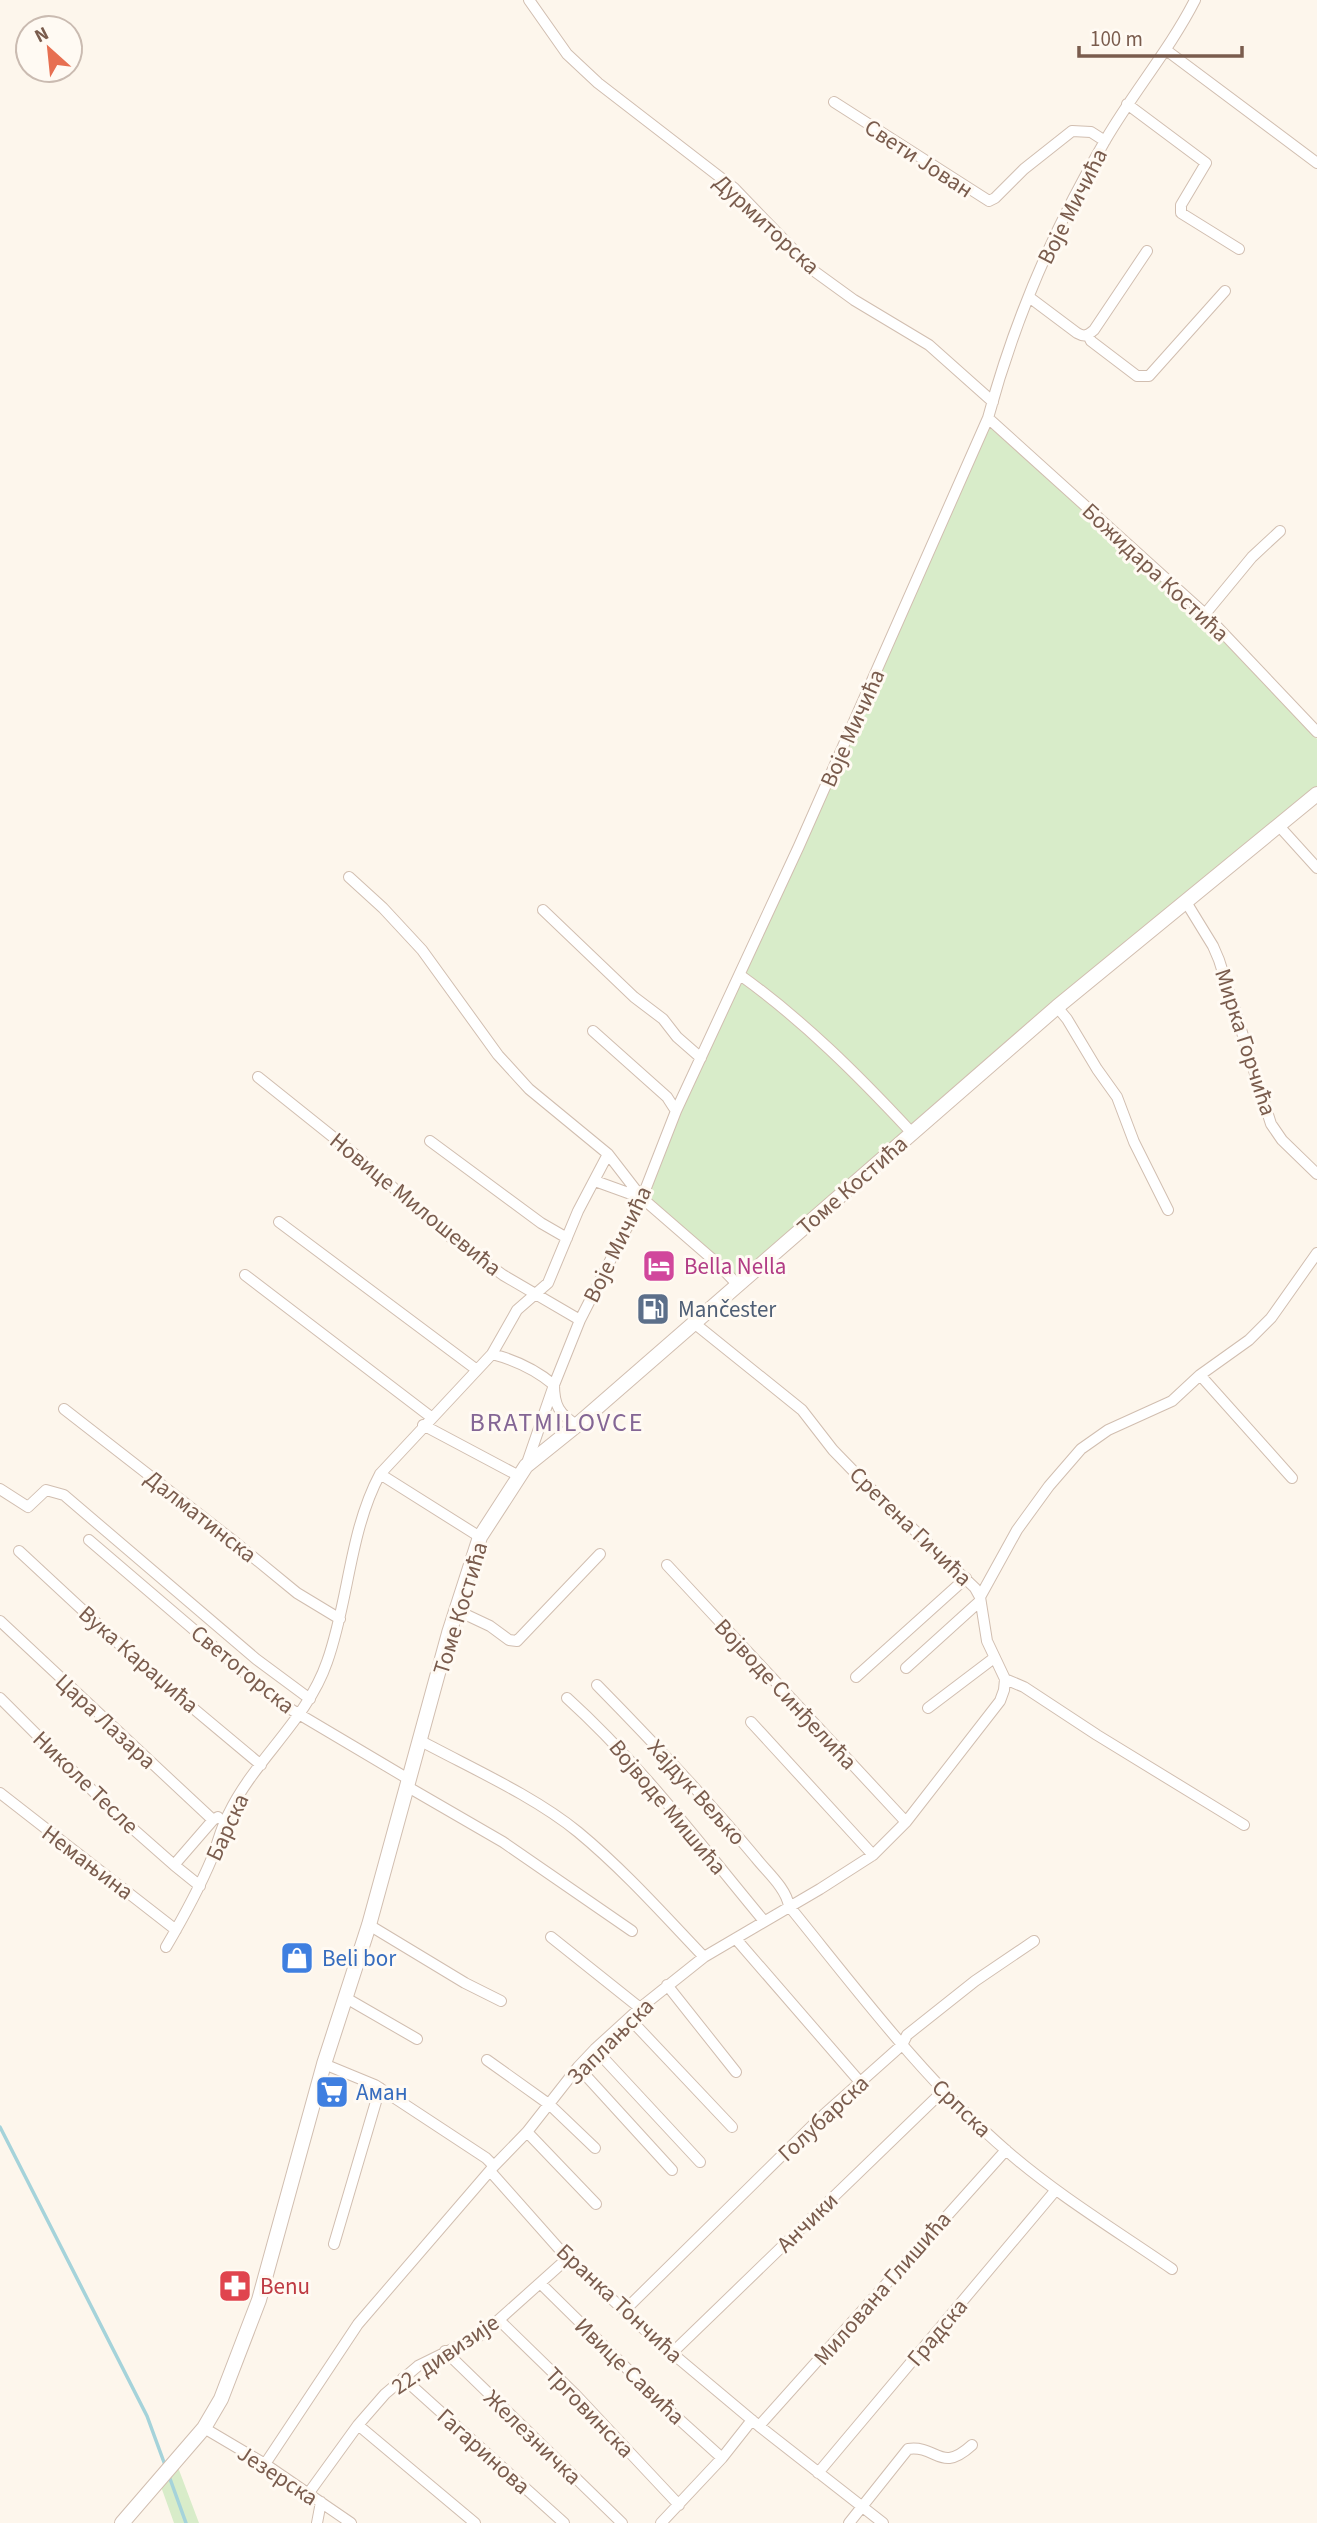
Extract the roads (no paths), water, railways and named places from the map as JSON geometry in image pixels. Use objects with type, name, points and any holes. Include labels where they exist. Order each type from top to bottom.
[{"type":"street","name":"Дурмиторска","points":[[529,0],[566,54],[598,83],[734,188],[814,271],[929,345],[993,402]]},
{"type":"street","name":"Воје Мичића","points":[[523,1471],[580,1320],[642,1198],[676,1111],[889,646],[988,418],[1006,358],[1040,268],[1105,141],[1127,104],[1166,50],[1195,0]]},
{"type":"street","points":[[1166,50],[1317,163]]},
{"type":"street","name":"Свети Јован","points":[[834,102],[989,201],[1072,131],[1091,132],[1105,141]]},
{"type":"street","points":[[1127,104],[1206,163],[1181,205],[1181,213],[1239,249]]},
{"type":"street","points":[[1029,297],[1077,333],[1088,335],[1147,251]]},
{"type":"street","points":[[1088,335],[1091,341],[1137,376],[1146,377],[1152,375],[1225,291]]},
{"type":"street","name":"Божидара Костића","points":[[988,418],[1205,614],[1317,733]]},
{"type":"street","points":[[1205,614],[1252,557],[1280,531]]},
{"type":"street","name":"Томе Костића","points":[[122,2523],[204,2428],[221,2399],[259,2300],[324,2064],[369,1925],[456,1610],[480,1537],[523,1471],[1057,1007],[1317,794]]},
{"type":"street","points":[[1279,826],[1317,868]]},
{"type":"street","points":[[349,877],[383,908],[422,950],[498,1055],[521,1081],[573,1128],[608,1154],[642,1198],[718,1264],[738,1285]]},
{"type":"street","name":"Мирка Горчића","points":[[1186,902],[1219,960],[1271,1124],[1282,1140],[1317,1174]]},
{"type":"street","points":[[543,910],[634,997],[663,1019],[677,1037],[701,1058]]},
{"type":"street","points":[[740,975],[778,1002],[839,1056],[912,1133]]},
{"type":"street","points":[[1057,1007],[1117,1097],[1134,1142],[1168,1210]]},
{"type":"street","points":[[593,1031],[667,1097],[676,1111]]},
{"type":"street","name":"Новице Милошевића","points":[[258,1077],[358,1157],[449,1236],[503,1275],[580,1320]]},
{"type":"street","points":[[430,1141],[541,1223],[567,1238]]},
{"type":"street","name":"Воје Мичића","points":[[299,1714],[310,1699],[327,1663],[340,1619],[359,1527],[371,1490],[380,1474],[427,1421],[492,1354],[517,1310],[548,1283],[578,1211],[608,1154]]},
{"type":"street","points":[[595,1181],[642,1198]]},
{"type":"street","points":[[279,1222],[477,1370]]},
{"type":"street","points":[[906,1668],[980,1599],[1017,1530],[1049,1486],[1081,1449],[1108,1430],[1172,1401],[1200,1375],[1261,1330],[1317,1253]]},
{"type":"street","points":[[245,1275],[427,1421],[523,1471]]},
{"type":"street","name":"Сретена Гичића","points":[[695,1323],[802,1410],[834,1450],[866,1483],[966,1578],[980,1599],[988,1641],[1004,1679]]},
{"type":"street","points":[[492,1354],[514,1360],[542,1375],[554,1385],[554,1401],[559,1412],[577,1425]]},
{"type":"street","points":[[1200,1375],[1292,1479]]},
{"type":"street","name":"Далматинска","points":[[64,1409],[231,1538],[297,1593],[340,1619]]},
{"type":"street","points":[[380,1474],[480,1537]]},
{"type":"street","points":[[0,1489],[28,1507],[46,1490],[64,1495],[256,1659],[310,1699]]},
{"type":"street","name":"Светогорска","points":[[89,1540],[230,1661],[299,1714],[503,1842],[632,1931]]},
{"type":"street","name":"Вука Караџића","points":[[19,1551],[145,1668],[261,1765]]},
{"type":"street","points":[[456,1610],[489,1626],[509,1640],[517,1641],[600,1554]]},
{"type":"street","name":"Војводе Синђелића","points":[[667,1565],[906,1822]]},
{"type":"street","points":[[856,1677],[966,1578]]},
{"type":"street","name":"Цара Лазара","points":[[0,1621],[213,1820]]},
{"type":"street","points":[[928,1708],[994,1658]]},
{"type":"street","points":[[1004,1679],[1024,1687],[1244,1825]]},
{"type":"street","name":"Заплањска","points":[[265,2464],[358,2324],[492,2168],[527,2132],[578,2067],[640,2008],[704,1956],[854,1869],[873,1855],[906,1822],[1000,1701],[1004,1679]]},
{"type":"street","name":"Хајдук Вељко","points":[[597,1685],[673,1763],[748,1849],[780,1888],[789,1906]]},
{"type":"street","name":"Николе Тесле","points":[[0,1698],[115,1813],[200,1886]]},
{"type":"street","name":"Војводе Мишића","points":[[567,1698],[633,1762],[764,1921]]},
{"type":"street","name":"Барска","points":[[166,1947],[200,1886],[228,1814],[299,1714]]},
{"type":"street","points":[[751,1722],[873,1855]]},
{"type":"street","points":[[421,1741],[540,1807],[579,1832],[704,1956]]},
{"type":"street","name":"Немањина","points":[[0,1793],[176,1930]]},
{"type":"street","points":[[174,1865],[213,1820],[228,1814]]},
{"type":"street","name":"Српска","points":[[789,1906],[915,2062],[943,2091],[1055,2191],[1080,2205],[1172,2269]]},
{"type":"street","points":[[369,1925],[464,1983],[501,2001]]},
{"type":"street","points":[[551,1937],[640,2008]]},
{"type":"street","points":[[736,1939],[860,2082]]},
{"type":"street","name":"Голубарска","points":[[625,2310],[820,2118],[902,2045],[907,2035],[975,1981],[1034,1941]]},
{"type":"street","points":[[667,1985],[736,2072]]},
{"type":"street","points":[[346,1998],[417,2039]]},
{"type":"street","points":[[629,2018],[732,2127]]},
{"type":"street","points":[[595,2049],[699,2162]]},
{"type":"street","points":[[487,2060],[550,2105],[595,2148]]},
{"type":"street","name":"Бранка Тончића","points":[[324,2064],[380,2088],[486,2158],[569,2257],[671,2354],[883,2523]]},
{"type":"street","points":[[578,2067],[672,2170]]},
{"type":"street","points":[[334,2244],[380,2088]]},
{"type":"street","name":"Анчики","points":[[671,2354],[943,2091]]},
{"type":"street","points":[[527,2132],[596,2204]]},
{"type":"street","name":"Милована Глишића","points":[[661,2523],[1006,2150]]},
{"type":"street","name":"Градска","points":[[818,2473],[1055,2191]]},
{"type":"street","name":"22. дивизије","points":[[308,2494],[384,2394],[418,2366],[483,2334],[569,2257]]},
{"type":"street","name":"Ивице Савића","points":[[540,2283],[671,2412],[722,2458]]},
{"type":"street","name":"Трговинска","points":[[499,2320],[575,2394],[679,2505]]},
{"type":"street","name":"Железничка","points":[[445,2351],[622,2523]]},
{"type":"street","name":"Гагаринова","points":[[403,2378],[564,2523]]},
{"type":"street","points":[[358,2425],[475,2523]]},
{"type":"street","name":"Језерска","points":[[204,2428],[265,2464],[351,2523]]},
{"type":"street","points":[[849,2523],[907,2450],[913,2448],[951,2459],[958,2457],[971,2445]]},
{"type":"street","points":[[317,2523],[321,2502]]},
{"type":"waterway","points":[[0,2127],[147,2416],[165,2465]]},
{"type":"waterway","points":[[169,2476],[186,2523]]},
{"type":"place","name":"Bella Nella","points":[[659,1266]]},
{"type":"place","name":"Mančester","points":[[653,1309]]},
{"type":"place","name":"Beli bor","points":[[297,1958]]},
{"type":"place","name":"Аман","points":[[332,2092]]},
{"type":"place","name":"Benu","points":[[235,2286]]},
{"type":"district","name":"BRATMILOVCE","points":[[557,1422]]}]
